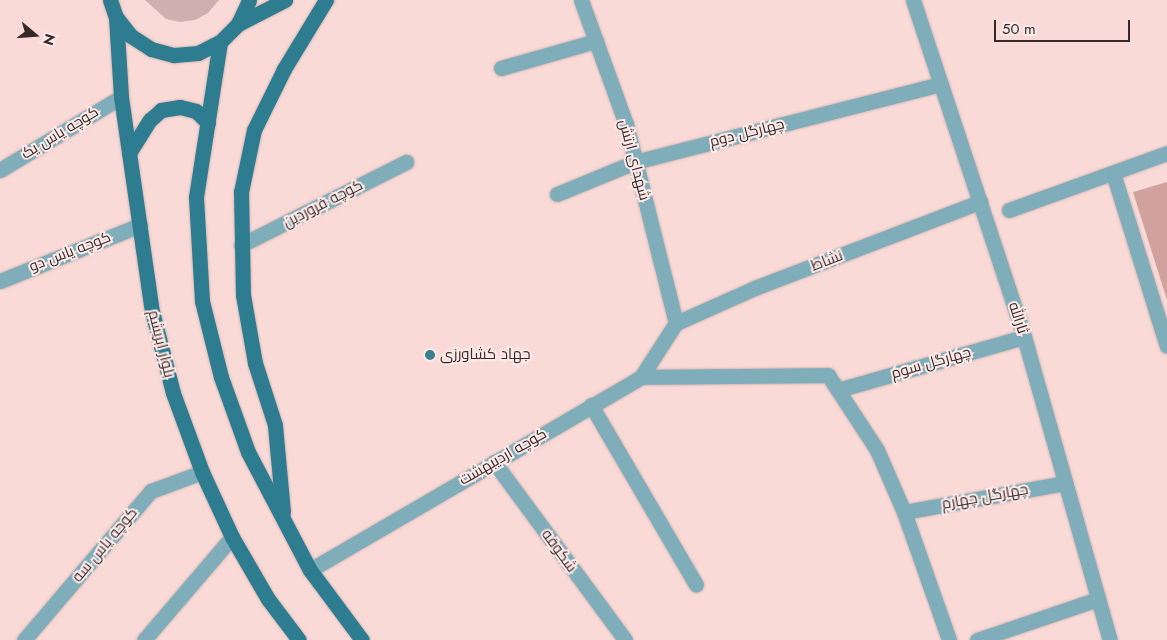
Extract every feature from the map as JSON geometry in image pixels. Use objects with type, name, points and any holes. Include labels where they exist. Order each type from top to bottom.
[{"type":"main road","points":[[110,0],[116,18],[131,36],[151,49],[174,55],[198,53],[220,42],[238,24],[285,0]]},
{"type":"main road","points":[[238,24],[248,0]]},
{"type":"main road","points":[[284,519],[275,424],[255,363],[243,295],[240,245],[241,192],[254,130],[284,69],[326,0]]},
{"type":"main road","name":"بلوار ابریشم","points":[[116,18],[121,97],[152,311],[173,393],[202,472],[232,537],[268,599],[299,640]]},
{"type":"main road","points":[[220,42],[196,196],[202,302],[221,377],[248,452],[310,570],[362,640]]},
{"type":"main road","points":[[129,153],[150,120],[161,110],[180,107],[196,111],[208,123]]},
{"type":"street","name":"شهدای ارتش","points":[[581,0],[626,124],[676,323]]},
{"type":"street","name":"ثارالله","points":[[913,0],[1024,337],[1110,640]]},
{"type":"street","points":[[501,68],[596,41]]},
{"type":"street","name":"چهارگل دوم","points":[[557,194],[636,162],[940,84]]},
{"type":"street","name":"کوچه یاس یک","points":[[0,170],[121,97]]},
{"type":"street","points":[[1009,210],[1167,153]]},
{"type":"street","name":"کوچه فروردین","points":[[240,245],[406,162]]},
{"type":"street","points":[[1113,173],[1167,346]]},
{"type":"street","name":"نشاط","points":[[676,323],[757,287],[980,202]]},
{"type":"street","name":"کوچه یاس دو","points":[[0,281],[140,226]]},
{"type":"street","name":"کوچه اردیبهشت","points":[[310,570],[641,377],[676,323]]},
{"type":"street","name":"چهارگل سوم","points":[[838,390],[1024,337]]},
{"type":"street","points":[[641,377],[828,375],[877,450],[904,512],[949,640]]},
{"type":"street","points":[[591,405],[696,585]]},
{"type":"street","name":"شکوفه","points":[[494,462],[624,640]]},
{"type":"street","name":"کوچه یاس سه","points":[[24,640],[151,491],[202,472]]},
{"type":"street","name":"چهارگل چهارم","points":[[904,512],[1065,483]]},
{"type":"street","points":[[144,640],[232,537]]},
{"type":"street","points":[[977,640],[1098,599]]},
{"type":"shaded area","points":[[145,0],[219,0],[208,13],[195,20],[181,22],[166,19]]},
{"type":"shaded area","points":[[1167,182],[1167,300],[1133,192]]},
{"type":"place","name":"جهاد کشاورزی","points":[[430,355]]}]
